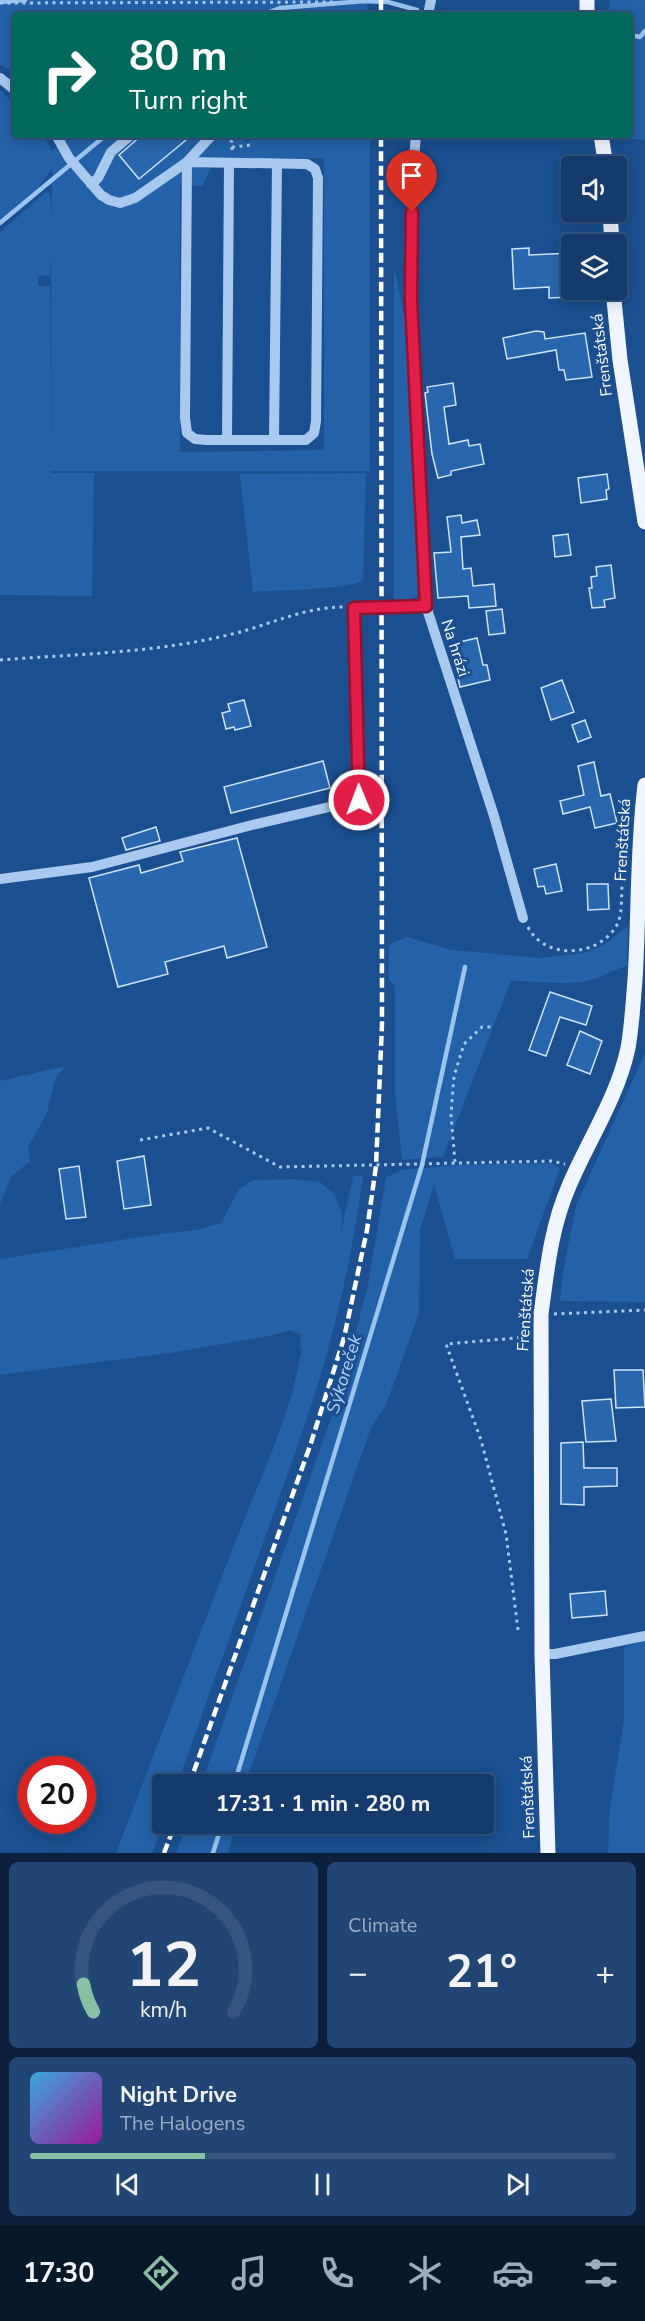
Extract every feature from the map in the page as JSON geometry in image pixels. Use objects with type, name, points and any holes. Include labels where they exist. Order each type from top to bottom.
[{"type":"main road","points":[[601,138],[604,156]]},
{"type":"main road","name":"Frenštátská","points":[[614,300],[620,360],[645,522]]},
{"type":"main road","name":"Frenštátská","points":[[548,1853],[542,1654],[541,1314],[547,1266],[557,1217],[624,1063],[632,1017],[645,785]]},
{"type":"street","points":[[0,78],[12,88]]},
{"type":"street","points":[[58,138],[69,158],[107,200],[123,202],[147,191],[187,162],[209,138]]},
{"type":"street","points":[[91,183],[98,178],[111,152],[127,138]]},
{"type":"street","name":"Na hrázi","points":[[416,138],[413,169],[411,300],[426,606],[494,816],[523,918]]},
{"type":"street","points":[[227,440],[230,161]]},
{"type":"street","points":[[187,162],[307,164],[315,169],[318,178],[316,410],[314,433],[306,440],[195,439],[187,433],[185,418],[187,162]]},
{"type":"street","points":[[274,440],[277,164]]},
{"type":"street","points":[[0,879],[92,867],[359,800],[354,608],[426,606]]},
{"type":"street","points":[[542,1654],[555,1654],[645,1636]]},
{"type":"path","points":[[0,3],[333,2]]},
{"type":"path","points":[[228,138],[232,142],[230,161]]},
{"type":"path","points":[[232,147],[251,146]]},
{"type":"path","points":[[0,660],[158,647],[228,635],[298,612],[333,607],[354,608]]},
{"type":"path","points":[[523,918],[530,932],[542,944],[560,951],[575,951],[589,947],[606,938],[616,927],[619,919],[623,878]]},
{"type":"path","points":[[455,1162],[451,1115],[454,1076],[464,1044],[482,1027],[493,1028]]},
{"type":"path","points":[[140,1140],[208,1128],[280,1167],[551,1161],[577,1170]]},
{"type":"path","points":[[541,1314],[645,1310]]},
{"type":"path","points":[[518,1630],[506,1534],[481,1440],[446,1344],[540,1336]]},
{"type":"shaded area","points":[[0,0],[367,0],[368,12],[12,12],[12,71],[0,65]]},
{"type":"shaded area","points":[[610,0],[645,0],[645,140],[622,138],[633,138],[633,12],[608,12]]},
{"type":"shaded area","points":[[0,90],[12,101],[12,138],[45,138],[52,151],[67,138],[139,138],[119,155],[139,179],[188,138],[242,138],[247,143],[252,138],[370,138],[370,471],[51,471],[52,473],[94,473],[92,596],[0,595],[0,232],[46,192],[50,194],[52,217],[52,169],[36,191],[0,221]],"holes":[[[211,158],[324,158],[324,450],[180,452],[180,186],[202,186],[211,168]],[[51,254],[52,468],[50,286],[38,286],[38,276],[50,275]]]},
{"type":"shaded area","points":[[394,267],[410,343],[420,594],[408,601],[394,602]]},
{"type":"shaded area","points":[[366,473],[363,580],[328,588],[253,592],[240,474]]},
{"type":"shaded area","points":[[628,926],[627,966],[582,982],[511,981],[443,1157],[402,1160],[395,1093],[395,986],[389,979],[389,945],[407,937],[452,950],[540,958],[584,953],[604,945]]},
{"type":"shaded area","points":[[645,1053],[645,1302],[560,1301],[563,1272],[576,1206]]},
{"type":"shaded area","points":[[65,1066],[55,1079],[47,1113],[28,1147],[30,1161],[11,1177],[0,1204],[0,1081]]},
{"type":"shaded area","points":[[551,1163],[560,1168],[527,1259],[455,1259],[434,1184],[420,1230],[419,1313],[386,1405],[371,1428],[249,1774],[205,1774],[340,1393],[368,1285],[386,1178],[401,1170],[458,1165]]},
{"type":"shaded area","points":[[353,1176],[363,1176],[346,1277],[321,1374],[300,1439],[181,1774],[152,1774],[152,1834],[159,1834],[152,1853],[116,1853],[273,1449],[292,1394],[302,1350],[300,1349],[301,1335],[291,1330],[170,1353],[0,1375],[0,1259],[196,1230],[221,1223],[239,1189],[253,1180],[292,1179],[320,1182],[334,1194],[342,1213],[341,1233]]},
{"type":"shaded area","points":[[645,1641],[645,1853],[608,1853],[610,1807],[624,1720],[624,1647]]},
{"type":"shaded area","points":[[183,1834],[233,1834],[228,1853],[176,1853]]},
{"type":"building","points":[[139,138],[188,138],[139,179],[119,155]]},
{"type":"building","points":[[529,248],[529,255],[561,254],[561,297],[549,298],[549,287],[514,289],[512,249]]},
{"type":"building","points":[[536,331],[544,332],[545,339],[585,333],[592,377],[566,380],[564,370],[559,370],[556,350],[507,359],[503,338]]},
{"type":"building","points":[[453,383],[456,405],[444,407],[449,444],[468,440],[469,446],[480,444],[484,464],[451,471],[451,475],[438,478],[432,454],[425,393],[428,392],[427,387]]},
{"type":"building","points":[[607,474],[609,489],[606,490],[607,499],[581,503],[578,478]]},
{"type":"building","points":[[461,515],[462,523],[477,520],[480,535],[461,537],[463,569],[471,568],[473,586],[494,584],[496,606],[469,608],[468,596],[438,598],[434,553],[451,552],[447,517]]},
{"type":"building","points":[[568,534],[571,555],[555,557],[553,536]]},
{"type":"building","points":[[611,565],[615,598],[604,600],[605,607],[592,608],[589,588],[592,588],[591,577],[597,576],[596,567]]},
{"type":"building","points":[[502,609],[505,633],[489,635],[486,611]]},
{"type":"building","points":[[477,638],[483,665],[487,665],[490,680],[460,687],[451,644]]},
{"type":"building","points":[[562,680],[574,712],[551,720],[541,688]]},
{"type":"building","points":[[244,700],[251,726],[235,730],[234,727],[226,729],[222,713],[230,711],[228,704]]},
{"type":"building","points":[[585,720],[591,737],[578,742],[572,725]]},
{"type":"building","points":[[323,761],[330,788],[231,813],[224,787]]},
{"type":"building","points":[[594,762],[601,796],[610,794],[617,823],[595,828],[590,807],[563,814],[560,801],[584,795],[578,766]]},
{"type":"building","points":[[156,827],[160,841],[126,850],[122,838]]},
{"type":"building","points":[[237,838],[267,947],[227,958],[224,946],[165,962],[168,974],[118,987],[89,878],[139,865],[141,873],[183,861],[180,852]]},
{"type":"building","points":[[556,864],[562,891],[546,894],[544,886],[538,887],[534,869]]},
{"type":"building","points":[[587,884],[608,884],[609,909],[588,910]]},
{"type":"building","points":[[550,992],[592,1006],[586,1025],[560,1017],[546,1056],[529,1050]]},
{"type":"building","points":[[580,1031],[602,1041],[590,1074],[567,1065]]},
{"type":"building","points":[[144,1156],[151,1205],[124,1209],[117,1161]]},
{"type":"building","points":[[79,1166],[86,1217],[66,1219],[59,1169]]},
{"type":"building","points":[[614,1370],[643,1370],[645,1407],[616,1408]]},
{"type":"building","points":[[611,1399],[616,1441],[586,1442],[582,1401]]},
{"type":"building","points":[[583,1442],[584,1468],[617,1468],[617,1486],[584,1487],[584,1505],[561,1504],[561,1443]]},
{"type":"building","points":[[605,1591],[607,1615],[572,1618],[570,1594]]},
{"type":"waterway","points":[[0,2],[25,0]]},
{"type":"waterway","points":[[270,12],[280,8],[364,1],[388,2],[417,10]]},
{"type":"waterway","points":[[633,36],[640,37],[645,31]]},
{"type":"waterway","points":[[0,223],[102,138]]},
{"type":"waterway","name":"Sýkoreček","points":[[237,1774],[422,1165],[465,967]]},
{"type":"waterway","name":"Sýkoreček","points":[[213,1853],[219,1834]]},
{"type":"railway","points":[[381,0],[381,12]]},
{"type":"railway","points":[[193,1774],[311,1443],[344,1338],[367,1230],[376,1166],[382,1024],[381,138]]},
{"type":"railway","points":[[164,1853],[171,1834]]},
{"type":"route","points":[[359,800],[354,608],[426,606],[411,300],[412,212]]}]
